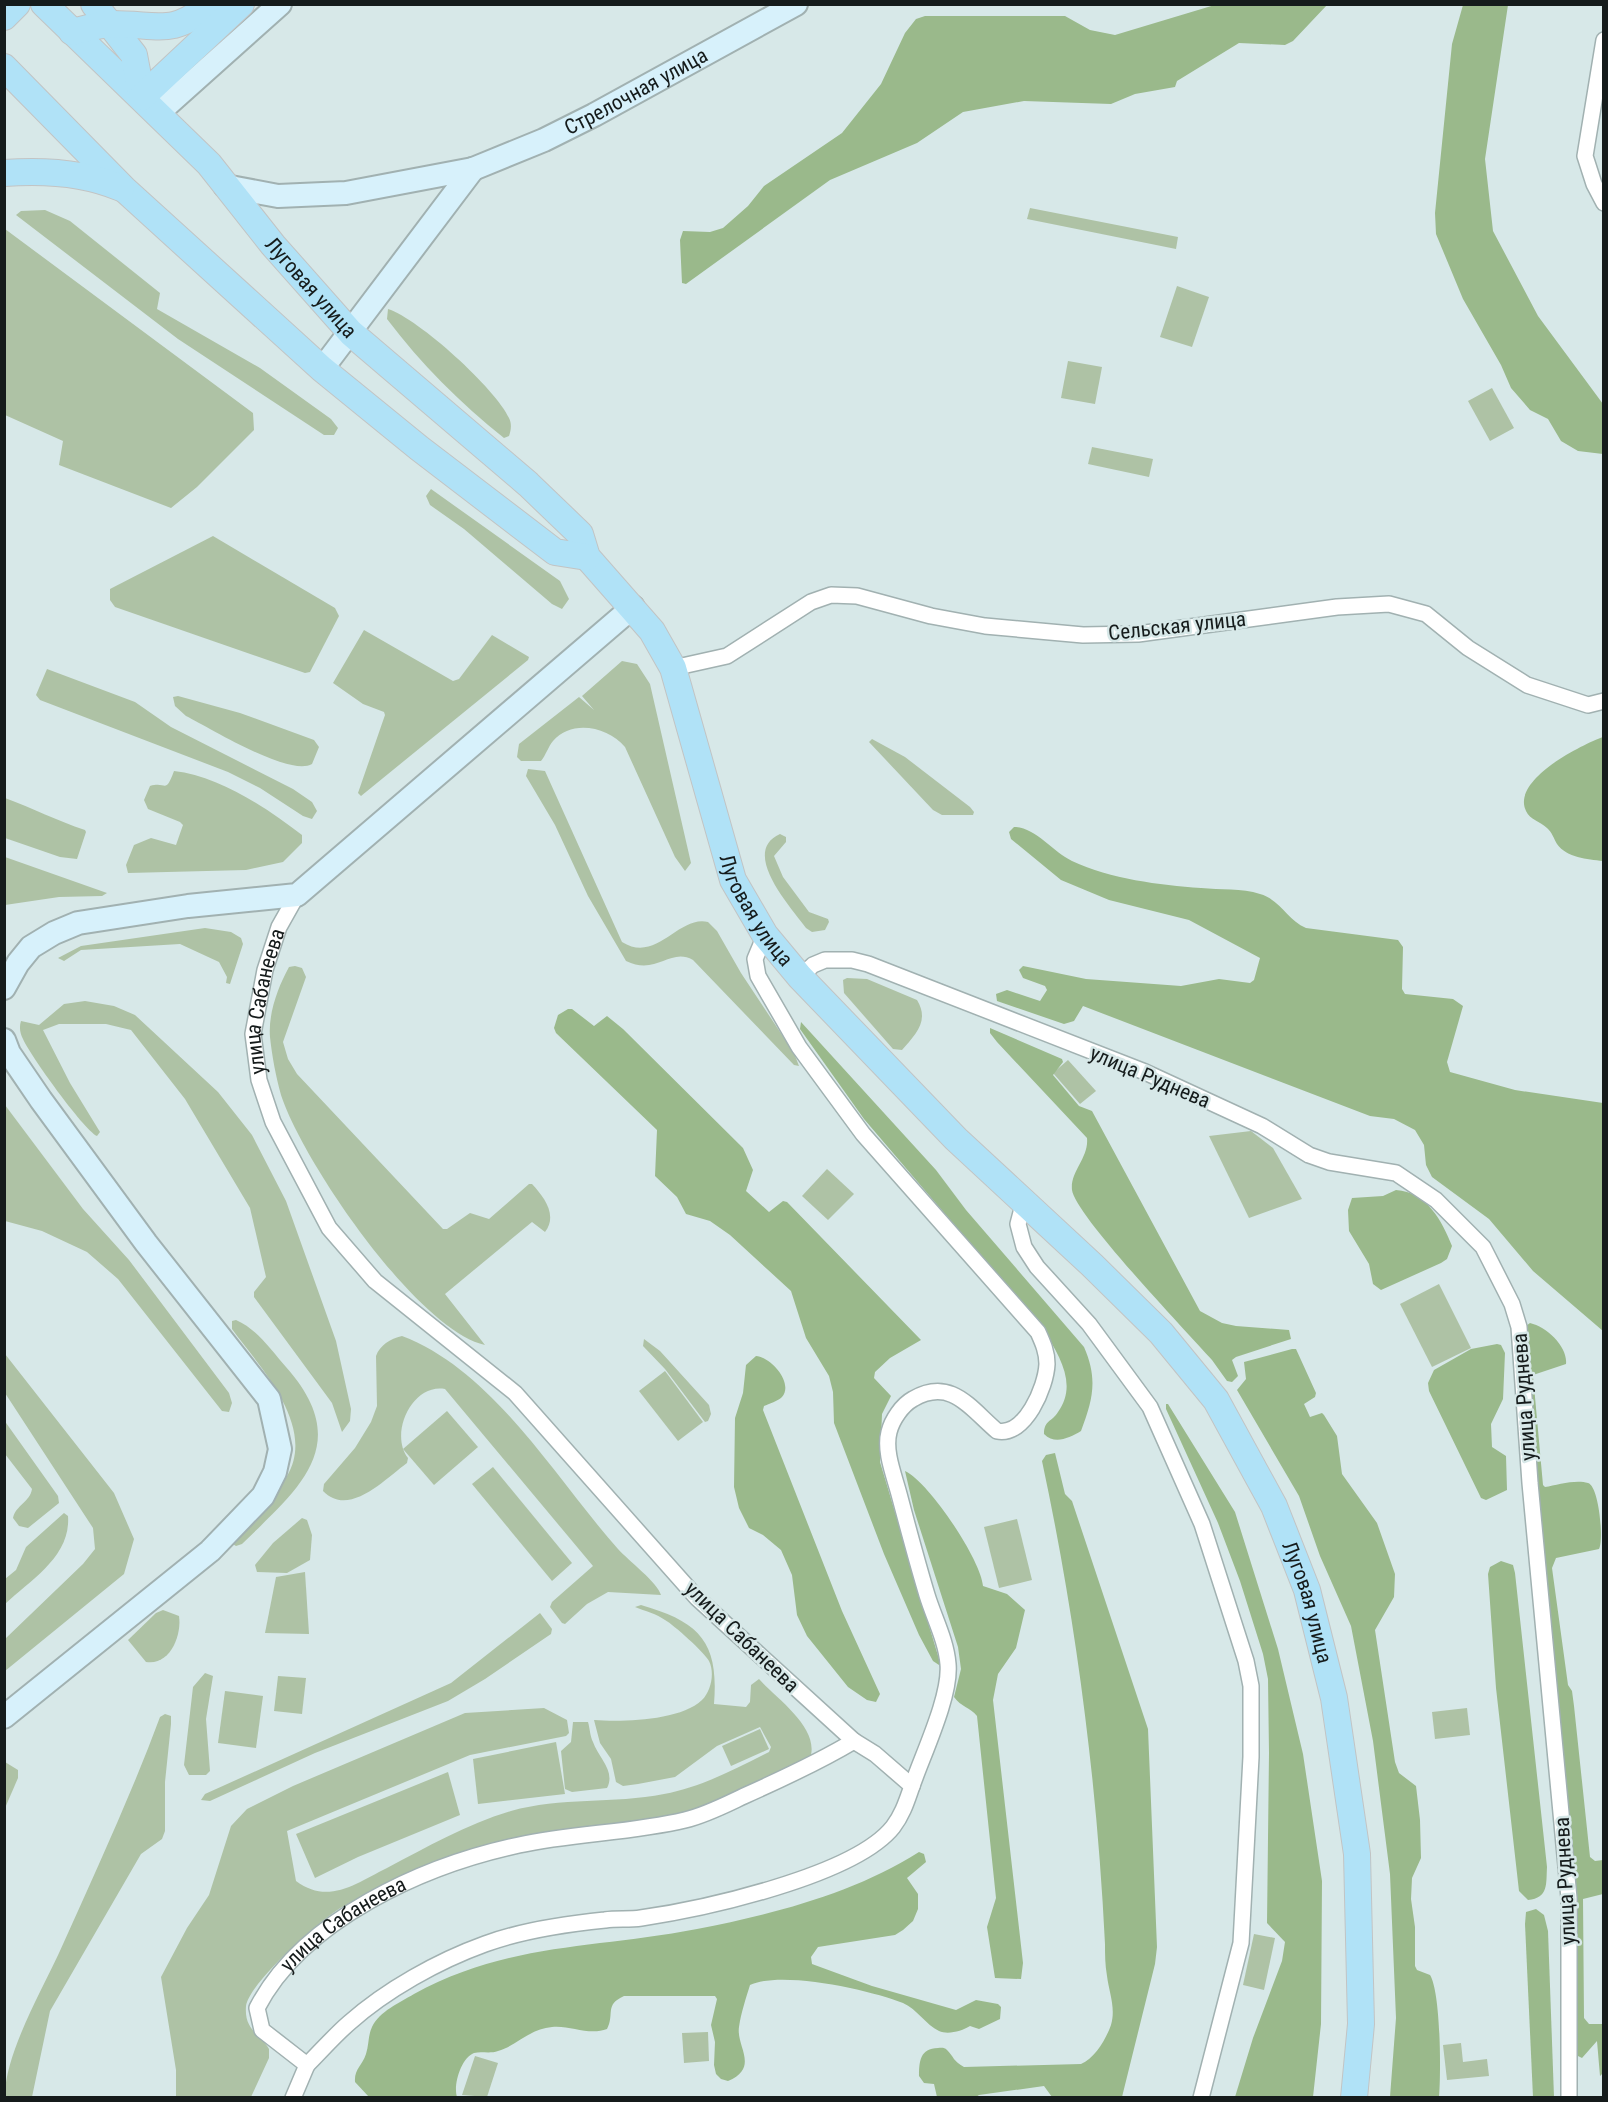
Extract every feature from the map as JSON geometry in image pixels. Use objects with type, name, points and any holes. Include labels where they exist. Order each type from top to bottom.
[{"type":"main road","points":[[4,16],[17,4]]},
{"type":"main road","name":"Луговая улица","points":[[44,4],[208,164],[351,333],[541,496],[580,534],[587,557],[652,631],[673,668],[733,880],[765,936],[800,977],[956,1139],[1161,1333],[1216,1400],[1274,1506],[1307,1590],[1334,1698],[1357,1854],[1361,2024],[1354,2097]]},
{"type":"main road","points":[[94,4],[134,55],[149,105]]},
{"type":"main road","points":[[72,32],[111,24],[164,28],[181,25],[211,4]]},
{"type":"main road","points":[[149,105],[241,4]]},
{"type":"main road","points":[[4,67],[124,189],[321,369],[394,429],[555,552],[587,557]]},
{"type":"main road","points":[[4,173],[43,170],[104,181],[124,189]]},
{"type":"street","points":[[149,105],[280,4]]},
{"type":"street","name":"Стрелочная улица","points":[[225,186],[278,196],[346,193],[472,169],[544,140],[796,4]]},
{"type":"street","points":[[1604,40],[1585,156],[1594,184],[1604,203]]},
{"type":"street","points":[[321,369],[351,333],[472,169]]},
{"type":"street","name":"Сельская улица","points":[[673,668],[727,656],[811,603],[831,595],[857,597],[931,616],[985,626],[1083,635],[1138,634],[1338,607],[1389,604],[1426,614],[1468,648],[1527,685],[1588,705],[1604,701]]},
{"type":"street","name":"улица Сабанеева","points":[[307,2065],[262,2030],[256,2008],[285,1967],[332,1925],[391,1891],[458,1860],[521,1844],[686,1820],[786,1778],[854,1741],[697,1598],[515,1393],[375,1281],[329,1228],[273,1122],[259,1080],[253,1034],[265,970],[279,927],[297,895],[633,607]]},
{"type":"street","name":"улица Сабанеева","points":[[4,988],[18,963],[31,947],[54,933],[78,923],[188,906],[297,895]]},
{"type":"street","points":[[292,2097],[307,2065],[349,2023],[377,2002],[430,1971],[486,1944],[560,1926],[639,1918],[714,1905],[764,1891],[842,1862],[876,1842],[893,1827],[905,1808],[942,1700],[949,1666],[946,1648],[927,1595],[890,1461],[888,1433],[902,1408],[910,1400],[929,1392],[942,1390],[953,1393],[997,1431],[1004,1432],[1012,1429],[1029,1412],[1040,1391],[1047,1367],[1046,1351],[1038,1332],[863,1134],[799,1047],[758,976],[755,959],[765,936]]},
{"type":"street","name":"улица Руднева","points":[[800,977],[820,962],[852,960],[956,997],[1145,1072],[1262,1126],[1309,1155],[1329,1162],[1396,1173],[1436,1200],[1483,1247],[1512,1304],[1519,1327],[1530,1483],[1569,1898],[1569,2097]]},
{"type":"street","points":[[4,1040],[9,1053],[41,1100],[146,1244],[269,1399],[280,1449],[275,1472],[263,1496],[210,1551],[4,1717]]},
{"type":"street","points":[[1023,1201],[1018,1224],[1024,1247],[1037,1267],[1089,1324],[1150,1407],[1202,1524],[1246,1661],[1251,1686],[1251,1757],[1241,1943],[1201,2097]]},
{"type":"street","points":[[854,1741],[875,1754],[912,1786]]},
{"type":"green space","points":[[1218,4],[1327,5],[1293,41],[1285,45],[1239,43],[1177,81],[1175,87],[1135,94],[1111,104],[1024,101],[963,112],[917,143],[830,180],[686,284],[682,283],[680,240],[683,231],[710,232],[723,228],[748,206],[764,186],[842,133],[881,84],[905,33],[916,19],[925,16],[1065,16],[1090,30],[1115,35]]},
{"type":"green space","points":[[1463,5],[1508,5],[1485,159],[1493,231],[1538,316],[1603,404],[1603,454],[1578,451],[1561,441],[1548,419],[1530,410],[1511,388],[1501,365],[1463,299],[1436,234],[1435,213],[1452,44]]},
{"type":"green space","points":[[1030,208],[1178,237],[1176,249],[1027,219]]},
{"type":"green space","points":[[45,210],[70,221],[160,293],[157,309],[260,368],[331,419],[338,428],[334,435],[324,435],[178,339],[16,215],[21,211]]},
{"type":"green space","points":[[5,229],[253,413],[254,430],[197,487],[171,508],[59,465],[63,441],[5,415]]},
{"type":"green space","points":[[1177,286],[1209,297],[1192,347],[1160,337]]},
{"type":"green space","points":[[388,309],[418,326],[473,373],[501,405],[509,418],[511,427],[509,436],[504,438],[488,425],[427,367],[387,319]]},
{"type":"green space","points":[[1068,361],[1102,367],[1095,404],[1061,398]]},
{"type":"green space","points":[[1492,388],[1514,428],[1490,441],[1468,401]]},
{"type":"green space","points":[[1092,447],[1153,459],[1149,477],[1088,464]]},
{"type":"green space","points":[[431,489],[560,581],[569,599],[562,609],[552,604],[464,529],[430,505],[426,496]]},
{"type":"green space","points":[[213,536],[335,608],[339,616],[310,672],[305,673],[115,607],[110,600],[110,589]]},
{"type":"green space","points":[[364,630],[453,681],[459,679],[492,635],[529,657],[361,796],[358,793],[385,715],[384,712],[363,704],[333,683]]},
{"type":"green space","points":[[622,661],[637,664],[650,684],[691,863],[685,871],[675,857],[625,747],[618,740],[600,731],[580,728],[561,734],[551,743],[541,761],[521,761],[517,757],[519,744],[579,697],[594,710],[582,696]]},
{"type":"green space","points":[[47,669],[135,702],[171,727],[293,789],[312,802],[317,811],[312,819],[303,816],[260,788],[228,772],[40,700],[36,695]]},
{"type":"green space","points":[[178,696],[240,713],[314,740],[319,747],[312,764],[301,766],[286,764],[230,740],[186,716],[175,706],[173,697]]},
{"type":"green space","points":[[1604,737],[1603,861],[1578,857],[1561,849],[1549,830],[1528,814],[1524,799],[1529,787],[1551,765]]},
{"type":"green space","points":[[872,739],[905,757],[970,807],[974,812],[973,815],[942,815],[933,810],[869,742]]},
{"type":"green space","points":[[528,769],[545,771],[622,942],[635,947],[646,947],[687,925],[708,922],[717,931],[741,973],[794,1053],[799,1066],[794,1065],[693,960],[677,957],[646,965],[626,961],[588,896],[555,825],[526,776]]},
{"type":"green space","points":[[174,771],[208,779],[258,804],[302,835],[302,843],[283,862],[246,870],[128,873],[126,865],[134,845],[151,838],[176,845],[183,825],[148,809],[144,800],[150,786],[167,785]]},
{"type":"green space","points":[[5,798],[85,830],[77,859],[60,857],[5,838]]},
{"type":"green space","points":[[1014,827],[1037,835],[1072,861],[1119,877],[1185,887],[1253,892],[1273,901],[1306,928],[1398,940],[1403,947],[1402,989],[1405,994],[1453,999],[1463,1006],[1447,1062],[1450,1072],[1515,1090],[1603,1103],[1603,1331],[1533,1271],[1489,1219],[1432,1177],[1426,1165],[1424,1145],[1415,1130],[1394,1119],[1370,1116],[1083,1006],[1074,1021],[1064,1024],[997,1001],[996,994],[1007,990],[1040,1001],[1047,990],[1045,986],[1023,978],[1019,970],[1023,966],[1086,979],[1181,986],[1219,979],[1250,983],[1254,980],[1260,958],[1189,920],[1109,900],[1061,880],[1011,839],[1009,832]]},
{"type":"green space","points":[[780,834],[786,837],[786,842],[774,856],[783,877],[809,912],[828,919],[825,930],[812,932],[806,928],[772,879],[766,866],[765,853],[769,842]]},
{"type":"green space","points":[[5,857],[107,893],[102,896],[59,897],[5,905]]},
{"type":"green space","points":[[205,928],[231,932],[241,938],[243,944],[230,984],[226,983],[227,977],[219,962],[180,944],[81,950],[64,961],[58,958],[81,946]]},
{"type":"green space","points":[[289,967],[302,968],[306,977],[283,1042],[288,1059],[297,1074],[443,1229],[447,1229],[470,1213],[489,1219],[529,1184],[537,1189],[545,1200],[550,1219],[545,1232],[532,1222],[445,1294],[485,1345],[458,1333],[427,1309],[396,1276],[365,1239],[337,1199],[293,1124],[279,1088],[270,1028],[272,1010],[281,983]]},
{"type":"green space","points":[[847,978],[867,979],[917,1000],[921,1008],[921,1021],[916,1033],[902,1050],[893,1049],[844,993],[843,980]]},
{"type":"green space","points":[[85,1001],[114,1006],[135,1015],[218,1092],[252,1135],[286,1201],[336,1341],[351,1409],[350,1421],[342,1432],[332,1403],[254,1297],[254,1292],[266,1277],[250,1208],[185,1099],[131,1030],[106,1024],[59,1024],[43,1030],[70,1083],[100,1132],[97,1136],[69,1106],[23,1039],[21,1021],[39,1025],[64,1004]]},
{"type":"green space","points":[[572,1009],[594,1026],[607,1016],[623,1029],[743,1148],[753,1170],[746,1191],[769,1212],[783,1201],[787,1202],[921,1340],[890,1358],[875,1372],[874,1378],[891,1396],[882,1414],[880,1462],[939,1665],[933,1661],[919,1635],[884,1554],[834,1423],[833,1392],[829,1376],[806,1338],[791,1291],[730,1235],[710,1221],[686,1214],[677,1197],[655,1176],[657,1130],[556,1033],[554,1028],[558,1015]]},
{"type":"green space","points":[[801,1022],[936,1170],[966,1210],[1084,1347],[1091,1369],[1092,1389],[1081,1431],[1057,1440],[1044,1434],[1047,1424],[1064,1402],[1066,1381],[1060,1360],[1044,1330],[864,1119],[800,1029]]},
{"type":"green space","points":[[990,1028],[1062,1059],[1063,1062],[1053,1075],[1079,1106],[1092,1111],[1200,1311],[1222,1323],[1236,1326],[1289,1330],[1291,1339],[1236,1357],[1232,1360],[1238,1376],[1232,1382],[1227,1381],[1212,1360],[1111,1248],[1078,1203],[1072,1190],[1072,1183],[1085,1152],[1087,1138],[997,1042],[990,1033]]},
{"type":"green space","points":[[1068,1060],[1096,1091],[1080,1104],[1053,1073]]},
{"type":"green space","points":[[5,1105],[83,1209],[129,1260],[229,1393],[232,1403],[229,1412],[222,1411],[118,1279],[87,1252],[42,1231],[5,1221]]},
{"type":"green space","points":[[1251,1131],[1273,1148],[1302,1199],[1249,1218],[1209,1136]]},
{"type":"green space","points":[[827,1169],[854,1194],[828,1220],[802,1196]]},
{"type":"green space","points":[[1396,1190],[1416,1196],[1432,1209],[1452,1246],[1447,1259],[1441,1263],[1381,1290],[1373,1284],[1369,1264],[1349,1231],[1348,1210],[1352,1198],[1383,1196]]},
{"type":"green space","points":[[1439,1284],[1471,1348],[1432,1367],[1400,1304]]},
{"type":"green space","points":[[236,1320],[263,1340],[306,1395],[316,1420],[317,1443],[311,1464],[299,1484],[263,1524],[242,1544],[236,1546],[231,1543],[268,1502],[287,1476],[294,1457],[295,1437],[290,1417],[281,1398],[232,1329],[232,1321]]},
{"type":"green space","points":[[1530,1323],[1549,1333],[1560,1345],[1566,1358],[1566,1364],[1533,1375],[1543,1485],[1545,1487],[1572,1482],[1588,1483],[1595,1493],[1601,1525],[1599,1549],[1556,1558],[1552,1568],[1568,1685],[1572,1691],[1574,1706],[1590,1857],[1595,1861],[1603,1860],[1603,1894],[1583,1899],[1584,2018],[1589,2024],[1603,2024],[1603,2073],[1600,2076],[1597,2041],[1582,2058],[1578,2056],[1574,1887],[1540,1547],[1526,1326]]},
{"type":"green space","points":[[402,1336],[435,1352],[466,1374],[494,1400],[546,1459],[594,1521],[618,1549],[649,1578],[661,1595],[608,1592],[587,1604],[565,1624],[562,1623],[550,1607],[552,1602],[593,1566],[445,1389],[433,1389],[423,1394],[407,1412],[401,1436],[408,1458],[407,1463],[378,1486],[355,1498],[344,1500],[333,1498],[323,1491],[324,1484],[355,1448],[371,1422],[377,1406],[376,1356],[378,1352],[386,1343]]},
{"type":"green space","points":[[644,1339],[660,1351],[709,1405],[711,1414],[708,1421],[705,1422],[665,1369],[643,1346]]},
{"type":"green space","points":[[1501,1345],[1505,1353],[1503,1399],[1491,1424],[1492,1447],[1506,1456],[1507,1490],[1486,1500],[1481,1498],[1429,1391],[1428,1383],[1434,1370],[1471,1349]]},
{"type":"green space","points":[[1296,1349],[1316,1393],[1315,1397],[1304,1404],[1310,1417],[1322,1413],[1337,1436],[1342,1474],[1377,1523],[1395,1574],[1394,1597],[1375,1630],[1395,1762],[1399,1773],[1416,1786],[1421,1858],[1412,1878],[1415,1966],[1417,1970],[1430,1975],[1434,1985],[1440,2053],[1439,2097],[1390,2097],[1396,2018],[1390,1874],[1373,1741],[1351,1626],[1320,1556],[1299,1496],[1237,1390],[1246,1379],[1244,1362]]},
{"type":"green space","points":[[5,1354],[114,1493],[134,1539],[124,1574],[5,1671],[5,1639],[83,1564],[95,1549],[93,1528],[5,1393]]},
{"type":"green space","points":[[756,1356],[768,1361],[783,1378],[785,1391],[782,1397],[764,1406],[763,1410],[842,1611],[880,1694],[876,1702],[867,1700],[848,1687],[807,1636],[797,1615],[792,1575],[781,1550],[763,1535],[749,1528],[739,1508],[734,1487],[735,1418],[743,1393],[746,1365]]},
{"type":"green space","points":[[665,1371],[703,1422],[678,1441],[639,1391]]},
{"type":"green space","points":[[1166,1404],[1235,1512],[1278,1649],[1303,1754],[1322,1881],[1321,2024],[1313,2097],[1235,2097],[1253,2038],[1282,1961],[1285,1942],[1267,1923],[1268,1679],[1263,1654],[1240,1581],[1218,1523],[1166,1409]]},
{"type":"green space","points":[[447,1411],[478,1447],[434,1485],[403,1449]]},
{"type":"green space","points":[[4,1420],[58,1496],[59,1503],[28,1528],[19,1526],[13,1518],[29,1497],[32,1489],[5,1454]]},
{"type":"green space","points":[[1055,1453],[1065,1494],[1072,1501],[1148,1729],[1157,1947],[1155,1964],[1122,2097],[1052,2097],[1044,2086],[976,2097],[937,2097],[934,2084],[924,2083],[919,2076],[920,2061],[927,2050],[945,2048],[964,2067],[1081,2064],[1099,2048],[1111,2025],[1112,2006],[1105,1964],[1091,1761],[1075,1641],[1042,1461],[1046,1455]]},
{"type":"green space","points":[[493,1467],[572,1563],[552,1581],[472,1484]]},
{"type":"green space","points":[[905,1471],[915,1478],[940,1505],[964,1541],[980,1574],[983,1586],[1007,1594],[1025,1610],[1016,1648],[998,1674],[993,1700],[1023,1963],[1021,1979],[995,1978],[987,1927],[996,1898],[977,1716],[954,1697],[961,1669],[958,1647],[914,1510]]},
{"type":"green space","points":[[64,1513],[68,1516],[67,1530],[57,1555],[38,1576],[5,1604],[5,1579],[16,1570],[26,1547]]},
{"type":"green space","points":[[302,1518],[307,1520],[312,1535],[310,1560],[287,1573],[257,1572],[255,1565],[273,1543]]},
{"type":"green space","points":[[1017,1519],[1032,1580],[999,1588],[984,1527]]},
{"type":"green space","points":[[1501,1561],[1513,1565],[1515,1573],[1547,1867],[1543,1893],[1535,1899],[1528,1900],[1519,1891],[1496,1688],[1488,1574],[1490,1567]]},
{"type":"green space","points":[[305,1572],[309,1634],[265,1633],[276,1577]]},
{"type":"green space","points":[[641,1605],[678,1619],[702,1638],[709,1650],[713,1665],[714,1704],[746,1707],[750,1702],[751,1685],[759,1679],[787,1706],[804,1727],[810,1738],[812,1749],[809,1761],[705,1810],[455,1856],[342,1907],[287,1952],[250,1996],[246,2006],[247,2021],[269,2049],[269,2058],[251,2097],[176,2097],[176,2070],[161,1977],[187,1928],[209,1895],[231,1826],[247,1809],[293,1786],[465,1713],[544,1708],[567,1720],[569,1733],[566,1736],[470,1755],[287,1831],[296,1881],[308,1888],[330,1892],[353,1885],[432,1844],[495,1816],[549,1804],[626,1799],[678,1791],[718,1777],[769,1752],[771,1747],[760,1727],[717,1746],[675,1777],[623,1786],[616,1782],[611,1759],[600,1743],[594,1720],[650,1719],[680,1712],[702,1700],[711,1682],[711,1666],[702,1652],[669,1623],[635,1607]]},
{"type":"green space","points":[[163,1610],[179,1616],[176,1640],[173,1648],[162,1659],[146,1662],[128,1640],[156,1613]]},
{"type":"green space","points":[[540,1613],[552,1629],[551,1634],[448,1701],[315,1753],[210,1801],[201,1800],[205,1794],[451,1683]]},
{"type":"green space","points":[[205,1673],[213,1676],[206,1719],[210,1771],[206,1775],[189,1775],[184,1765],[193,1687]]},
{"type":"green space","points":[[278,1676],[306,1678],[302,1714],[274,1711]]},
{"type":"green space","points":[[225,1691],[263,1696],[256,1748],[218,1743]]},
{"type":"green space","points":[[1467,1708],[1470,1735],[1435,1739],[1432,1712]]},
{"type":"green space","points":[[165,1714],[171,1716],[171,1724],[165,1782],[165,1831],[162,1839],[141,1854],[50,2011],[32,2097],[5,2097],[10,2063],[25,2024],[111,1836],[160,1717]]},
{"type":"green space","points":[[573,1722],[588,1722],[595,1748],[608,1770],[607,1788],[572,1792],[565,1789],[561,1751],[571,1742]]},
{"type":"green space","points":[[760,1729],[769,1749],[731,1766],[722,1746]]},
{"type":"green space","points":[[556,1742],[565,1794],[478,1804],[473,1759]]},
{"type":"green space","points":[[5,1762],[18,1770],[18,1778],[5,1808]]},
{"type":"green space","points":[[448,1772],[460,1815],[358,1857],[315,1878],[296,1834]]},
{"type":"green space","points":[[919,1852],[924,1854],[926,1862],[907,1878],[918,1894],[918,1909],[913,1921],[895,1935],[818,1947],[811,1957],[812,1964],[872,1986],[956,2010],[976,2000],[998,2004],[1001,2007],[1000,2019],[979,2029],[970,2026],[955,2032],[939,2031],[903,2003],[849,1988],[804,1981],[764,1981],[750,1985],[739,2027],[745,2063],[738,2075],[728,2081],[716,2074],[714,2065],[715,2042],[711,2025],[717,1999],[715,1996],[624,1996],[612,2006],[607,2029],[586,2031],[559,2027],[544,2028],[498,2051],[474,2053],[469,2056],[459,2072],[456,2086],[457,2097],[369,2097],[355,2082],[375,2021],[390,2008],[449,1977],[484,1965],[553,1949],[697,1929],[754,1917],[840,1891],[894,1867]]},
{"type":"green space","points":[[1536,1909],[1544,1915],[1548,1931],[1554,2097],[1533,2097],[1525,1924],[1526,1912]]},
{"type":"green space","points":[[1254,1934],[1275,1938],[1264,1990],[1243,1985]]},
{"type":"green space","points":[[708,2032],[709,2061],[684,2063],[682,2033]]},
{"type":"green space","points":[[1461,2043],[1463,2062],[1487,2059],[1489,2076],[1447,2080],[1443,2045]]},
{"type":"green space","points":[[475,2056],[498,2063],[487,2097],[462,2095]]}]
